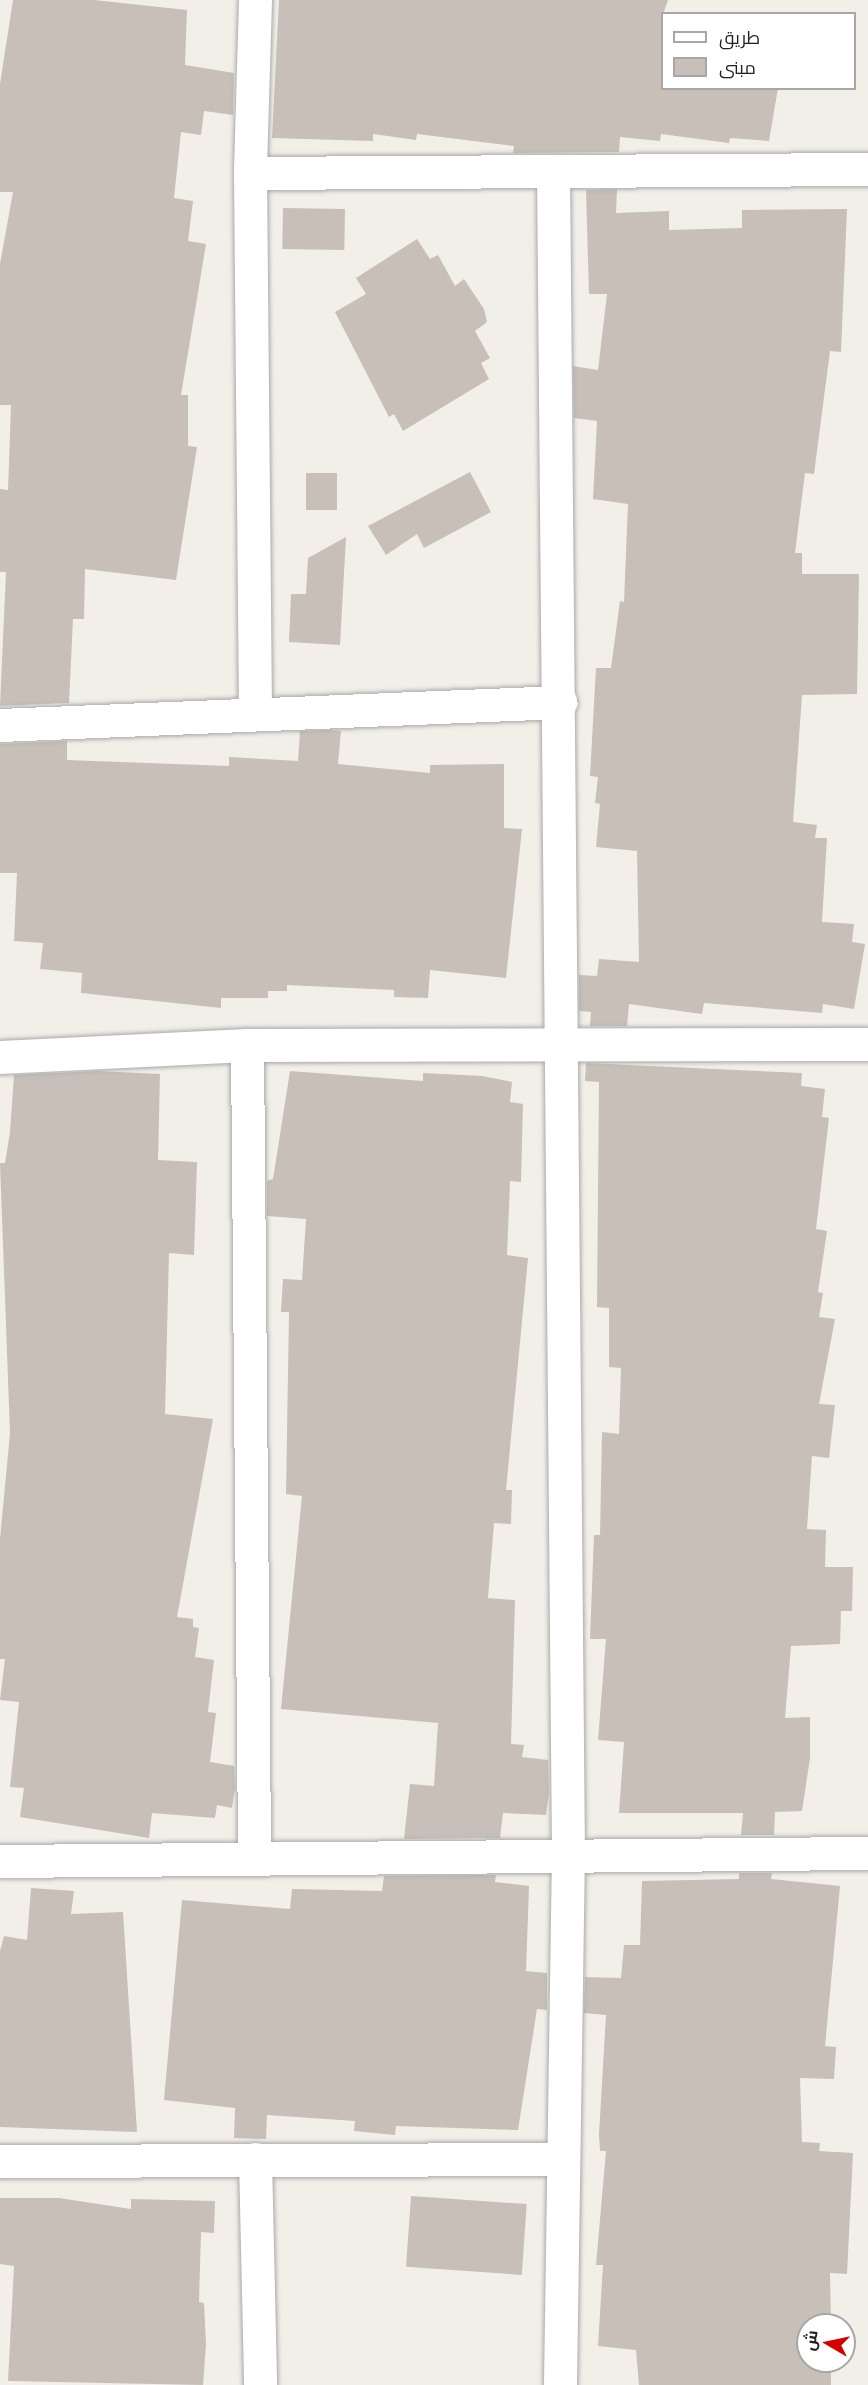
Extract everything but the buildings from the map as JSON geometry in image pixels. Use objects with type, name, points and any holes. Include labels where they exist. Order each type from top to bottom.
[{"type":"street","points":[[255,0],[250,173],[255,711]]},
{"type":"street","points":[[250,173],[868,169]]},
{"type":"street","points":[[553,171],[561,702],[568,1851],[560,2385]]},
{"type":"street","points":[[0,725],[255,711],[561,702]]},
{"type":"street","points":[[0,1058],[247,1045],[562,1042],[868,1044]]},
{"type":"street","points":[[247,1045],[254,1856]]},
{"type":"street","points":[[0,1861],[568,1851],[868,1852]]},
{"type":"street","points":[[255,2159],[260,2385]]},
{"type":"street","points":[[0,2161],[563,2159]]}]
